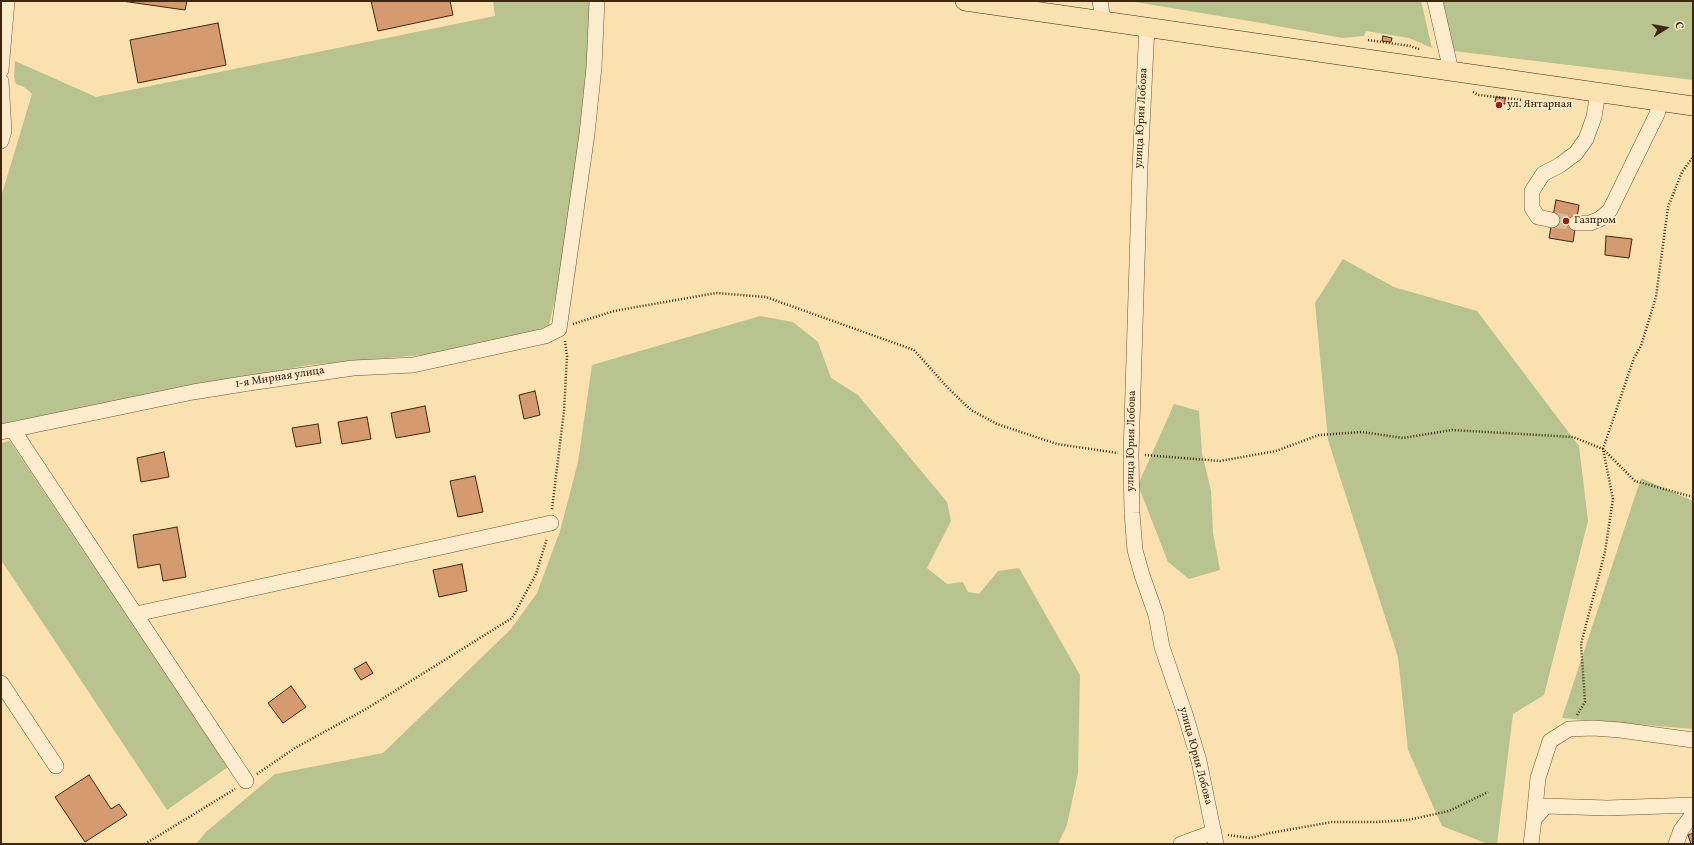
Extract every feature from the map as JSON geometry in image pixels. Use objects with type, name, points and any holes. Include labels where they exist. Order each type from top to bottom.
[{"type":"main road","points":[[965,1],[1693,106]]},
{"type":"street","points":[[1,70],[7,1]]},
{"type":"street","points":[[559,329],[587,134],[594,67],[597,1]]},
{"type":"street","points":[[1100,1],[1102,20]]},
{"type":"street","points":[[1436,1],[1451,71]]},
{"type":"street","name":"улица Юрия Лобова","points":[[1147,27],[1140,167],[1131,454],[1132,513],[1135,550],[1156,615],[1162,647],[1199,761],[1215,838]]},
{"type":"street","points":[[1,81],[4,131],[1,140]]},
{"type":"street","points":[[1552,220],[1538,217],[1532,208],[1532,191],[1543,174],[1560,165],[1576,153],[1586,139],[1594,118],[1598,92]]},
{"type":"street","points":[[1576,223],[1590,223],[1600,219],[1610,210],[1657,114],[1661,101]]},
{"type":"street","name":"1-я Мирная улица","points":[[7,431],[193,392],[353,368],[413,365],[545,336],[559,329]]},
{"type":"street","points":[[7,431],[136,614],[246,781]]},
{"type":"street","points":[[136,614],[551,523]]},
{"type":"street","points":[[1,683],[56,766]]},
{"type":"street","points":[[1531,844],[1538,778],[1550,741],[1569,729],[1593,728],[1620,730],[1693,740]]},
{"type":"street","points":[[1534,819],[1546,806],[1607,808],[1693,805]]},
{"type":"street","points":[[1676,844],[1681,830],[1693,814]]},
{"type":"street","points":[[1181,844],[1215,838]]},
{"type":"path","points":[[1368,40],[1410,46],[1422,50]]},
{"type":"path","points":[[1569,729],[1585,702],[1581,644],[1605,552],[1613,499],[1603,449],[1634,358],[1641,346],[1656,297],[1668,208],[1682,172],[1693,157]]},
{"type":"path","points":[[145,844],[220,799],[295,748],[366,709],[512,618],[536,574],[551,523],[564,411],[567,356],[565,341],[559,329],[614,311],[716,294],[766,297],[914,350],[949,389],[972,410],[997,424],[1057,444],[1131,454],[1220,461],[1276,451],[1319,435],[1362,432],[1403,438],[1452,430],[1572,437],[1603,449],[1635,480],[1693,497]]},
{"type":"path","points":[[1215,838],[1233,836],[1250,838],[1332,822],[1408,820],[1449,811],[1488,792]]},
{"type":"green space","points":[[493,1],[593,1],[589,70],[564,245],[556,295],[549,325],[530,333],[433,354],[309,365],[1,424],[1,197],[32,94],[24,87],[16,84],[14,77],[15,61],[96,97],[495,16]]},
{"type":"green space","points":[[1129,1],[1421,1],[1432,48],[1409,38],[1366,31],[1364,36],[1342,38]]},
{"type":"green space","points":[[1442,1],[1693,1],[1693,80],[1453,51]]},
{"type":"green space","points":[[1343,259],[1394,287],[1477,311],[1579,446],[1588,521],[1544,695],[1513,714],[1497,844],[1488,844],[1442,826],[1408,750],[1398,657],[1328,440],[1315,303]]},
{"type":"green space","points":[[760,316],[793,322],[818,342],[831,378],[858,395],[947,502],[951,521],[927,568],[947,584],[963,582],[968,592],[979,594],[998,571],[1019,568],[1080,675],[1078,773],[1067,825],[1058,844],[196,844],[206,832],[275,774],[383,753],[511,629],[537,593],[560,531],[578,462],[592,365]]},
{"type":"green space","points":[[1174,404],[1199,411],[1202,453],[1211,491],[1213,533],[1220,570],[1189,579],[1168,562],[1138,485]]},
{"type":"green space","points":[[10,441],[228,767],[167,810],[1,560],[1,443]]},
{"type":"green space","points":[[1641,478],[1693,501],[1693,729],[1562,718]]},
{"type":"building","points":[[122,1],[187,1],[185,10]]},
{"type":"building","points":[[371,1],[450,1],[453,15],[378,31]]},
{"type":"building","points":[[218,23],[226,65],[138,83],[130,40]]},
{"type":"building","points":[[1383,36],[1392,38],[1391,42],[1382,41]]},
{"type":"building","points":[[1496,97],[1505,98],[1505,104],[1495,102]]},
{"type":"building","points":[[1556,200],[1579,205],[1573,242],[1549,238]]},
{"type":"building","points":[[1606,236],[1632,239],[1629,258],[1605,255]]},
{"type":"building","points":[[535,391],[540,415],[524,419],[519,395]]},
{"type":"building","points":[[425,406],[430,432],[396,438],[391,413]]},
{"type":"building","points":[[367,417],[371,439],[342,444],[338,422]]},
{"type":"building","points":[[318,424],[321,443],[296,447],[292,428]]},
{"type":"building","points":[[164,452],[169,477],[141,482],[137,458]]},
{"type":"building","points":[[475,476],[483,512],[458,517],[450,481]]},
{"type":"building","points":[[177,527],[186,577],[163,581],[160,564],[138,568],[133,535]]},
{"type":"building","points":[[462,564],[467,591],[439,597],[433,570]]},
{"type":"building","points":[[366,662],[373,673],[361,680],[354,669]]},
{"type":"building","points":[[291,686],[306,707],[283,723],[268,703]]},
{"type":"building","points":[[89,775],[111,809],[119,804],[127,815],[85,842],[55,797]]},
{"type":"building","points":[[1693,833],[1693,844],[1691,844],[1688,835]]},
{"type":"tunnel","points":[[1552,220],[1576,223]]},
{"type":"place","name":"ул. Янтарная","points":[[1499,105]]},
{"type":"place","name":"Газпром","points":[[1566,221]]}]
